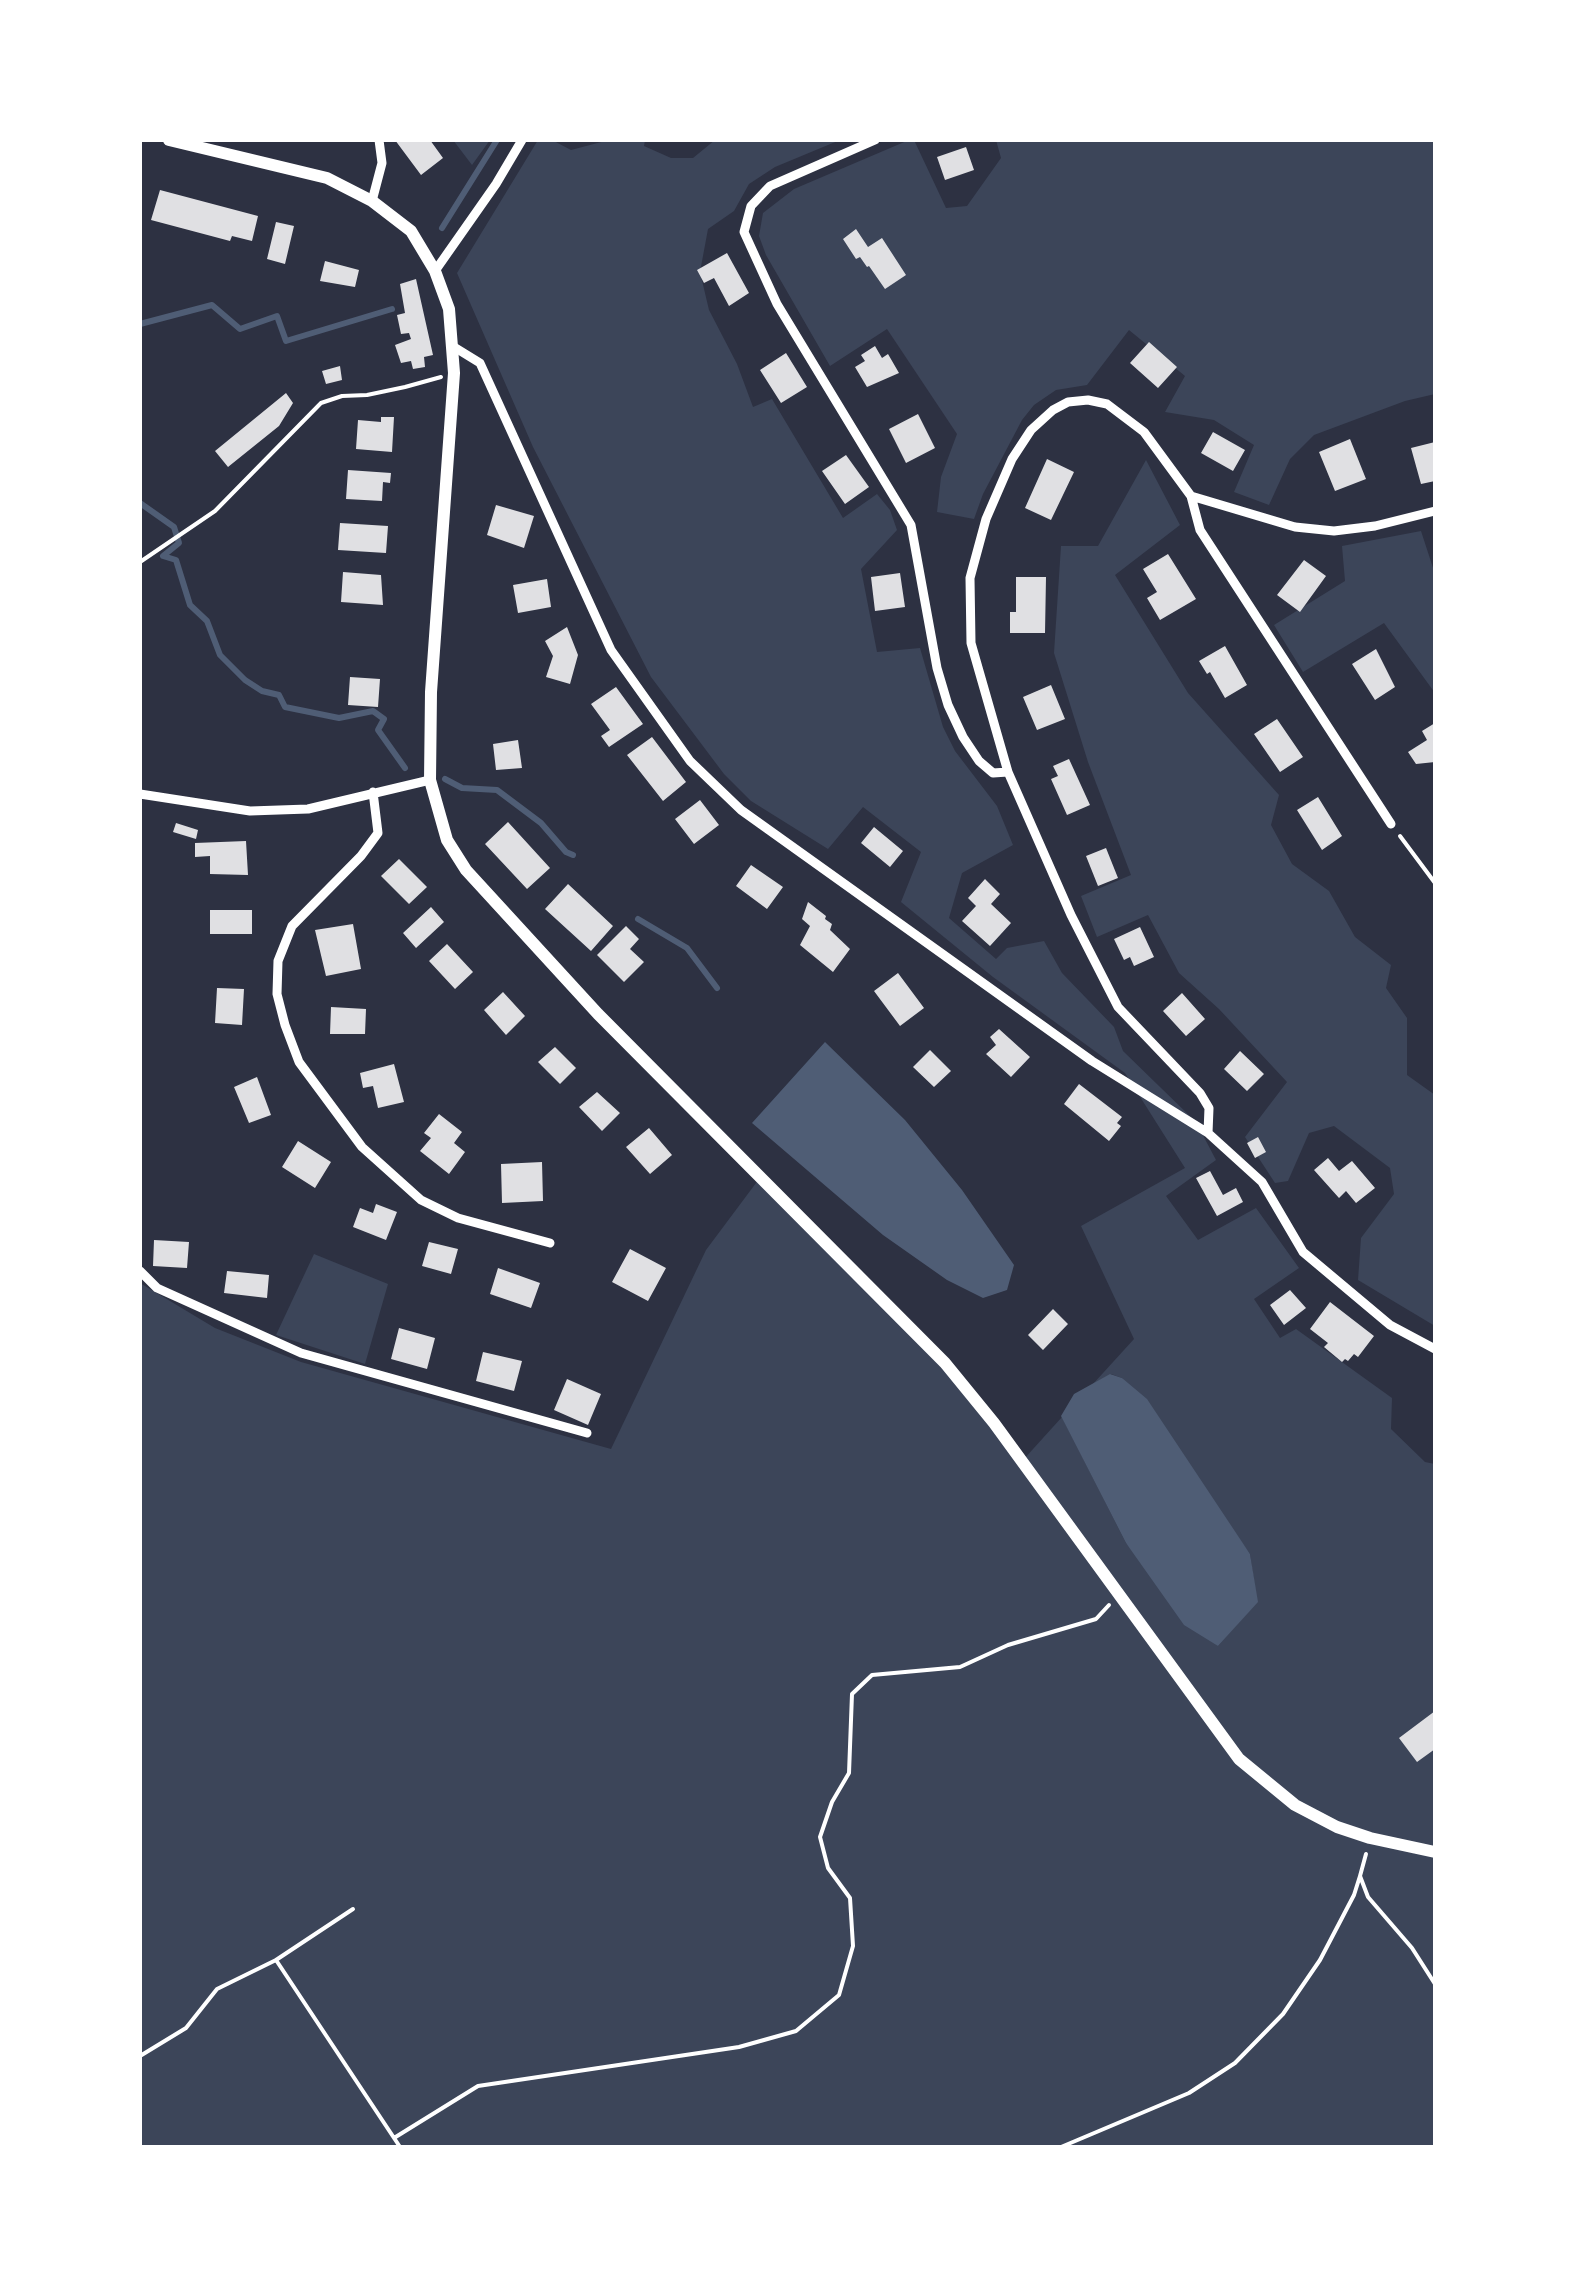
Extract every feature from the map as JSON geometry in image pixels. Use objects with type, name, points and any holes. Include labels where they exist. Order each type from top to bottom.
[{"type":"main road","points":[[168,140],[327,178],[372,201],[410,231],[435,271],[449,309],[454,372],[428,751],[430,780],[447,840],[491,901],[730,1149],[944,1362],[994,1423],[1239,1759],[1295,1805],[1337,1827],[1435,1852]]},
{"type":"street","points":[[372,201],[382,163],[379,140]]},
{"type":"street","points":[[435,271],[522,140]]},
{"type":"street","points":[[874,140],[758,194],[744,232],[777,304],[911,525],[937,668],[963,737],[979,761],[993,773],[1008,772]]},
{"type":"street","points":[[454,347],[480,364],[611,650],[690,760],[740,810],[1092,1061],[1208,1133],[1262,1182],[1303,1252],[1390,1325],[1435,1349]]},
{"type":"street","points":[[1208,1133],[1210,1108],[1118,1006],[1072,915],[1008,772],[971,643],[970,578],[986,519],[1022,444],[1053,410],[1068,402],[1088,400],[1106,404],[1144,432],[1191,496],[1200,530],[1392,824]]},
{"type":"street","points":[[1191,496],[1295,527],[1334,531],[1375,526],[1435,511]]},
{"type":"street","points":[[140,794],[250,811],[308,808],[430,780]]},
{"type":"street","points":[[373,792],[378,833],[361,856],[292,926],[278,961],[277,994],[299,1062],[362,1147],[421,1200],[458,1218],[550,1243]]},
{"type":"street","points":[[140,1271],[157,1288],[301,1353],[587,1433]]},
{"type":"path","points":[[140,562],[215,511],[322,403],[342,396],[405,387],[454,372]]},
{"type":"path","points":[[1392,824],[1435,883]]},
{"type":"path","points":[[394,2138],[478,2086],[739,2047],[796,2030],[839,1995],[853,1946],[850,1898],[828,1868],[820,1837],[832,1802],[849,1773],[852,1694],[872,1675],[960,1668],[1008,1645],[1096,1619],[1119,1596]]},
{"type":"path","points":[[1061,2147],[1189,2094],[1236,2063],[1283,2014],[1320,1960],[1354,1894],[1370,1838]]},
{"type":"path","points":[[1360,1876],[1368,1897],[1412,1948],[1435,1984]]},
{"type":"path","points":[[140,2056],[186,2028],[218,1990],[276,1960],[353,1909]]},
{"type":"path","points":[[276,1960],[400,2147]]},
{"type":"shaded area","points":[[453,140],[490,140],[472,165]]},
{"type":"shaded area","points":[[538,140],[552,140],[571,150],[609,140],[645,140],[644,146],[671,158],[693,158],[715,140],[840,140],[775,167],[749,184],[734,211],[708,229],[700,272],[709,310],[737,364],[753,407],[772,399],[843,518],[877,494],[890,510],[897,530],[861,569],[877,652],[920,648],[943,727],[955,751],[997,806],[1013,845],[962,873],[949,918],[996,959],[1007,948],[1044,941],[1062,973],[1114,1027],[1123,1051],[1196,1122],[1216,1160],[1166,1196],[1198,1240],[1256,1208],[1299,1268],[1254,1299],[1280,1338],[1296,1329],[1392,1398],[1391,1429],[1425,1462],[1435,1464],[1435,2147],[140,2147],[140,1283],[215,1328],[301,1362],[611,1449],[706,1250],[759,1179],[893,1303],[1024,1459],[1062,1417],[1126,1543],[1218,1646],[1257,1602],[1250,1554],[1122,1378],[1111,1374],[1093,1384],[1134,1339],[1081,1226],[1185,1168],[1125,1073],[993,977],[901,902],[921,852],[863,807],[828,849],[751,801],[724,774],[651,677],[533,447],[457,273]]},
{"type":"shaded area","points":[[914,140],[946,208],[967,206],[1001,158],[996,140],[1435,140],[1435,394],[1314,435],[1290,459],[1269,505],[1234,492],[1254,445],[1214,420],[1165,412],[1185,376],[1129,330],[1087,385],[1056,390],[1034,405],[983,494],[974,519],[937,512],[941,477],[957,434],[887,329],[830,366],[759,236],[763,213],[794,189]]},
{"type":"shaded area","points":[[1146,460],[1180,525],[1115,575],[1188,693],[1279,795],[1271,825],[1292,864],[1329,891],[1355,937],[1391,965],[1386,988],[1407,1018],[1407,1075],[1435,1095],[1435,1326],[1358,1280],[1361,1238],[1394,1194],[1390,1168],[1334,1126],[1309,1133],[1288,1181],[1275,1183],[1245,1137],[1287,1082],[1219,1009],[1179,973],[1148,915],[1097,937],[1081,896],[1131,875],[1088,762],[1054,653],[1061,546],[1098,546]]},
{"type":"shaded area","points":[[1421,531],[1435,574],[1435,693],[1384,623],[1303,672],[1274,625],[1345,581],[1342,546]]},
{"type":"shaded area","points":[[825,1042],[905,1120],[962,1190],[1014,1265],[1007,1290],[983,1298],[947,1280],[883,1235],[752,1123]]},
{"type":"shaded area","points":[[314,1254],[388,1284],[365,1364],[276,1335]]},
{"type":"shaded area","points":[[1110,1374],[1122,1378],[1147,1399],[1250,1554],[1258,1602],[1218,1646],[1184,1625],[1126,1543],[1061,1416],[1074,1394]]},
{"type":"building","points":[[395,140],[430,140],[443,158],[421,175]]},
{"type":"building","points":[[966,147],[974,170],[945,180],[937,157]]},
{"type":"building","points":[[160,190],[258,216],[252,241],[232,236],[230,241],[151,220]]},
{"type":"building","points":[[276,222],[294,226],[285,264],[267,259]]},
{"type":"building","points":[[856,229],[868,247],[882,238],[906,275],[885,289],[843,239]]},
{"type":"building","points":[[727,253],[749,293],[729,306],[714,278],[704,283],[697,270]]},
{"type":"building","points":[[325,261],[359,270],[355,287],[320,281]]},
{"type":"building","points":[[416,279],[433,355],[424,357],[425,367],[413,369],[411,361],[401,363],[395,345],[411,339],[409,333],[401,334],[397,315],[405,313],[400,284]]},
{"type":"building","points":[[1149,342],[1177,367],[1158,388],[1130,363]]},
{"type":"building","points":[[875,346],[882,358],[888,354],[899,373],[867,387],[855,367],[865,361],[861,355]]},
{"type":"building","points":[[786,353],[807,387],[781,403],[760,370]]},
{"type":"building","points":[[340,366],[342,380],[326,384],[322,371]]},
{"type":"building","points":[[286,393],[293,403],[279,426],[228,467],[215,451]]},
{"type":"building","points":[[918,414],[935,448],[906,463],[889,429]]},
{"type":"building","points":[[381,417],[394,417],[392,452],[356,449],[358,420],[381,422]]},
{"type":"building","points":[[1213,432],[1245,450],[1233,471],[1201,453]]},
{"type":"building","points":[[1350,439],[1366,479],[1335,491],[1319,452]]},
{"type":"building","points":[[1435,442],[1435,481],[1421,484],[1411,448]]},
{"type":"building","points":[[846,455],[869,487],[845,504],[822,471]]},
{"type":"building","points":[[1047,459],[1074,472],[1051,520],[1025,508]]},
{"type":"building","points":[[348,470],[391,473],[390,483],[383,482],[382,501],[346,499]]},
{"type":"building","points":[[496,505],[534,516],[524,548],[487,535]]},
{"type":"building","points":[[340,523],[388,526],[386,553],[338,550]]},
{"type":"building","points":[[1168,554],[1196,599],[1160,620],[1147,598],[1157,592],[1143,569]]},
{"type":"building","points":[[1304,560],[1326,576],[1300,612],[1277,595]]},
{"type":"building","points":[[343,572],[381,575],[383,605],[341,602]]},
{"type":"building","points":[[900,573],[905,607],[875,611],[871,577]]},
{"type":"building","points":[[1016,577],[1046,577],[1045,633],[1010,633],[1010,612],[1016,612]]},
{"type":"building","points":[[547,579],[551,607],[518,613],[513,585]]},
{"type":"building","points":[[567,627],[578,655],[570,684],[546,677],[553,656],[545,641]]},
{"type":"building","points":[[1225,646],[1247,685],[1225,698],[1199,661]]},
{"type":"building","points":[[1376,649],[1395,687],[1375,700],[1352,664]]},
{"type":"building","points":[[350,677],[380,679],[378,707],[348,705]]},
{"type":"building","points":[[1051,685],[1065,719],[1037,730],[1023,697]]},
{"type":"building","points":[[616,687],[643,724],[609,747],[601,736],[610,730],[591,704]]},
{"type":"building","points":[[1277,719],[1303,757],[1280,772],[1254,734]]},
{"type":"building","points":[[1435,723],[1435,762],[1416,764],[1408,752],[1427,740],[1422,731]]},
{"type":"building","points":[[652,737],[686,782],[663,801],[627,755]]},
{"type":"building","points":[[518,740],[522,768],[496,770],[493,744]]},
{"type":"building","points":[[1069,759],[1090,805],[1067,815],[1051,779],[1058,776],[1053,766]]},
{"type":"building","points":[[1318,797],[1342,836],[1322,850],[1297,810]]},
{"type":"building","points":[[700,800],[719,825],[694,844],[675,819]]},
{"type":"building","points":[[508,822],[550,868],[527,889],[485,844]]},
{"type":"building","points":[[176,823],[198,830],[196,839],[173,832]]},
{"type":"building","points":[[874,827],[903,851],[890,867],[861,843]]},
{"type":"building","points":[[246,841],[248,875],[210,874],[210,856],[195,857],[195,843]]},
{"type":"building","points":[[1106,848],[1118,878],[1098,886],[1086,856]]},
{"type":"building","points":[[399,859],[427,887],[409,904],[381,876]]},
{"type":"building","points":[[751,865],[783,887],[767,909],[736,886]]},
{"type":"building","points":[[985,879],[1000,894],[991,904],[1011,923],[990,946],[962,921],[976,906],[968,898]]},
{"type":"building","points":[[568,884],[613,926],[591,951],[545,909]]},
{"type":"building","points":[[808,902],[826,916],[832,924],[830,930],[850,949],[833,972],[800,945],[810,926],[802,919]]},
{"type":"building","points":[[431,907],[444,922],[416,948],[403,933]]},
{"type":"building","points":[[210,910],[252,910],[252,934],[210,934]]},
{"type":"building","points":[[353,924],[361,969],[326,976],[315,930]]},
{"type":"building","points":[[626,926],[639,939],[630,949],[644,962],[624,982],[597,955]]},
{"type":"building","points":[[1140,927],[1154,957],[1134,966],[1130,957],[1124,960],[1114,939]]},
{"type":"building","points":[[447,944],[473,972],[455,989],[429,961]]},
{"type":"building","points":[[898,973],[924,1008],[900,1026],[874,991]]},
{"type":"building","points":[[217,988],[244,989],[242,1025],[215,1023]]},
{"type":"building","points":[[503,992],[525,1016],[506,1035],[484,1010]]},
{"type":"building","points":[[1182,993],[1205,1019],[1186,1036],[1163,1011]]},
{"type":"building","points":[[331,1007],[366,1009],[365,1034],[330,1034]]},
{"type":"building","points":[[999,1029],[1030,1057],[1011,1077],[986,1054],[996,1045],[990,1037]]},
{"type":"building","points":[[555,1047],[576,1068],[560,1084],[538,1062]]},
{"type":"building","points":[[930,1050],[951,1071],[934,1087],[913,1067]]},
{"type":"building","points":[[1240,1051],[1264,1074],[1247,1091],[1224,1069]]},
{"type":"building","points":[[394,1064],[404,1102],[378,1108],[373,1086],[363,1088],[360,1073]]},
{"type":"building","points":[[257,1077],[271,1115],[249,1123],[234,1087]]},
{"type":"building","points":[[1079,1084],[1122,1117],[1117,1123],[1121,1126],[1109,1141],[1064,1104]]},
{"type":"building","points":[[597,1092],[620,1113],[602,1131],[579,1107]]},
{"type":"building","points":[[439,1114],[462,1132],[454,1143],[465,1152],[449,1174],[420,1151],[431,1138],[424,1133]]},
{"type":"building","points":[[649,1128],[672,1155],[650,1174],[626,1147]]},
{"type":"building","points":[[1258,1137],[1266,1152],[1255,1158],[1247,1143]]},
{"type":"building","points":[[298,1141],[331,1162],[315,1188],[282,1167]]},
{"type":"building","points":[[1328,1158],[1339,1171],[1352,1161],[1375,1188],[1356,1203],[1346,1191],[1339,1198],[1314,1170]]},
{"type":"building","points":[[542,1162],[543,1201],[502,1203],[501,1164]]},
{"type":"building","points":[[1210,1171],[1223,1195],[1236,1188],[1243,1202],[1217,1216],[1196,1178]]},
{"type":"building","points":[[376,1204],[397,1212],[386,1240],[353,1227],[360,1208],[373,1213]]},
{"type":"building","points":[[154,1240],[189,1242],[187,1268],[153,1266]]},
{"type":"building","points":[[429,1242],[458,1249],[451,1274],[422,1266]]},
{"type":"building","points":[[630,1249],[666,1268],[648,1301],[612,1282]]},
{"type":"building","points":[[498,1268],[540,1283],[531,1308],[490,1294]]},
{"type":"building","points":[[227,1271],[269,1275],[267,1298],[224,1293]]},
{"type":"building","points":[[1290,1290],[1306,1308],[1284,1325],[1270,1305]]},
{"type":"building","points":[[1330,1302],[1374,1336],[1358,1357],[1354,1354],[1342,1362],[1324,1347],[1328,1343],[1310,1329]]},
{"type":"building","points":[[1053,1309],[1068,1324],[1043,1350],[1028,1335]]},
{"type":"building","points":[[399,1328],[435,1338],[427,1369],[391,1359]]},
{"type":"building","points":[[483,1352],[522,1361],[514,1391],[476,1381]]},
{"type":"building","points":[[567,1379],[601,1394],[588,1425],[554,1410]]},
{"type":"building","points":[[1435,1711],[1435,1749],[1417,1762],[1399,1738]]},
{"type":"waterway","points":[[442,228],[497,140]]},
{"type":"waterway","points":[[140,324],[212,305],[240,329],[277,316],[286,341],[392,309]]},
{"type":"waterway","points":[[140,503],[174,527],[179,543],[163,556],[176,560],[190,605],[207,621],[220,655],[245,680],[262,691],[279,695],[285,707],[339,718],[373,711],[384,719],[378,730],[405,768]]},
{"type":"waterway","points":[[445,779],[462,788],[497,790],[541,823],[573,855]]},
{"type":"waterway","points":[[638,919],[687,948],[717,988]]}]
